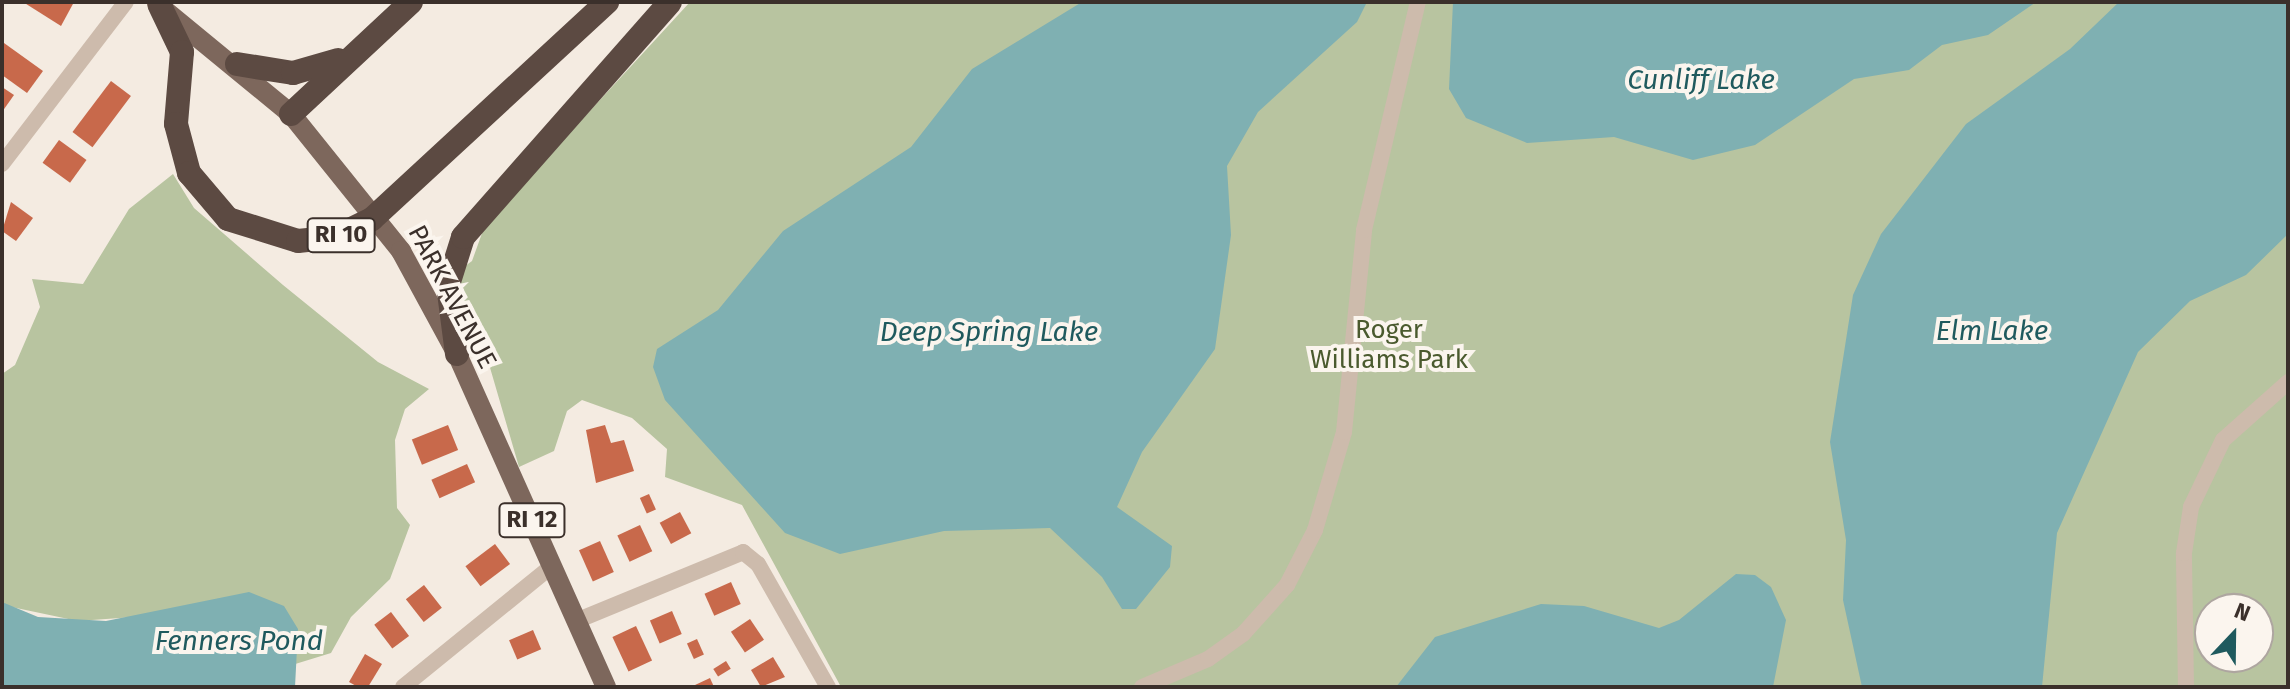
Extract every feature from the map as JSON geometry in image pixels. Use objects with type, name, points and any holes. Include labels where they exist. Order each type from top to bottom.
[{"type":"highway","points":[[291,114],[354,51],[411,2]]},
{"type":"highway","name":"RI 10","points":[[157,4],[182,52],[176,124],[189,173],[228,219],[298,241],[335,237],[372,219],[607,2]]},
{"type":"highway","points":[[457,354],[448,285],[463,237],[670,2]]},
{"type":"highway","points":[[237,64],[303,72],[354,51]]},
{"type":"main road","name":"PARK AVENUE","points":[[157,4],[237,64],[291,114],[317,142],[401,251],[457,354],[606,687]]},
{"type":"street","points":[[2,164],[126,2]]},
{"type":"street","points":[[1142,687],[1208,659],[1243,634],[1287,585],[1315,530],[1344,432],[1364,230],[1418,2]]},
{"type":"street","points":[[2186,687],[2184,553],[2197,490],[2234,426],[2288,382]]},
{"type":"street","points":[[576,621],[743,552],[758,564],[828,687]]},
{"type":"street","points":[[403,687],[552,566]]},
{"type":"green space","name":"Roger Williams Park","points":[[690,2],[2288,2],[2288,687],[841,687],[742,505],[665,477],[667,449],[632,418],[582,400],[567,411],[554,451],[519,467],[477,323],[461,305],[461,269],[472,261],[485,225]]},
{"type":"green space","points":[[173,174],[194,208],[283,285],[378,362],[429,389],[405,409],[395,440],[397,508],[410,525],[390,579],[351,617],[331,653],[292,665],[134,617],[78,621],[2,605],[2,374],[15,365],[40,307],[32,279],[83,284],[129,209]]},
{"type":"water","name":"Deep Spring Lake","points":[[1082,2],[1367,2],[1357,22],[1258,112],[1227,166],[1231,235],[1215,349],[1142,452],[1117,507],[1172,546],[1170,567],[1136,609],[1122,609],[1102,577],[1050,528],[944,531],[840,554],[785,533],[665,400],[653,367],[657,349],[718,310],[783,231],[911,147],[972,69]]},
{"type":"water","name":"Cunliff Lake","points":[[1453,2],[2036,2],[1988,35],[1942,45],[1909,70],[1854,79],[1755,145],[1693,160],[1614,137],[1527,143],[1466,118],[1449,89]]},
{"type":"water","name":"Elm Lake","points":[[2119,2],[2288,2],[2288,234],[2246,275],[2190,301],[2138,352],[2057,533],[2042,687],[1862,687],[1843,600],[1846,540],[1830,442],[1853,295],[1881,234],[1966,124],[2070,49]]},
{"type":"water","points":[[1736,574],[1755,575],[1771,587],[1786,620],[1773,687],[1396,687],[1435,637],[1541,604],[1584,606],[1659,628],[1679,620]]},
{"type":"water","name":"Fenners Pond","points":[[249,592],[284,606],[298,629],[295,687],[2,687],[2,602],[38,617],[106,621]]},
{"type":"building","points":[[23,2],[74,2],[61,26]]},
{"type":"building","points":[[4,43],[43,71],[27,93],[2,75]]},
{"type":"building","points":[[111,81],[131,96],[92,147],[72,132]]},
{"type":"building","points":[[2,87],[14,95],[2,112]]},
{"type":"building","points":[[59,140],[87,160],[70,183],[43,163]]},
{"type":"building","points":[[11,202],[33,218],[16,241],[2,231]]},
{"type":"building","points":[[448,425],[458,450],[422,465],[412,440]]},
{"type":"building","points":[[605,425],[611,443],[624,440],[634,471],[596,483],[586,430]]},
{"type":"building","points":[[467,464],[475,482],[440,498],[431,480]]},
{"type":"building","points":[[649,494],[656,510],[647,514],[640,498]]},
{"type":"building","points":[[680,512],[691,533],[671,544],[660,523]]},
{"type":"building","points":[[640,525],[652,551],[630,562],[617,536]]},
{"type":"building","points":[[600,541],[614,572],[593,581],[579,550]]},
{"type":"building","points":[[495,544],[510,564],[480,586],[465,566]]},
{"type":"building","points":[[731,582],[741,604],[714,616],[705,594]]},
{"type":"building","points":[[424,585],[442,608],[424,622],[406,599]]},
{"type":"building","points":[[672,611],[682,634],[660,643],[650,620]]},
{"type":"building","points":[[391,612],[409,636],[392,649],[374,625]]},
{"type":"building","points":[[750,619],[764,640],[745,653],[731,632]]},
{"type":"building","points":[[636,626],[652,660],[628,671],[612,637]]},
{"type":"building","points":[[533,630],[541,649],[517,659],[509,640]]},
{"type":"building","points":[[697,639],[704,655],[694,659],[687,643]]},
{"type":"building","points":[[365,654],[382,664],[368,687],[358,687],[349,682]]},
{"type":"building","points":[[773,657],[785,677],[761,687],[751,670]]},
{"type":"building","points":[[726,661],[731,669],[718,677],[713,669]]},
{"type":"building","points":[[710,678],[714,687],[696,687],[695,685]]}]
